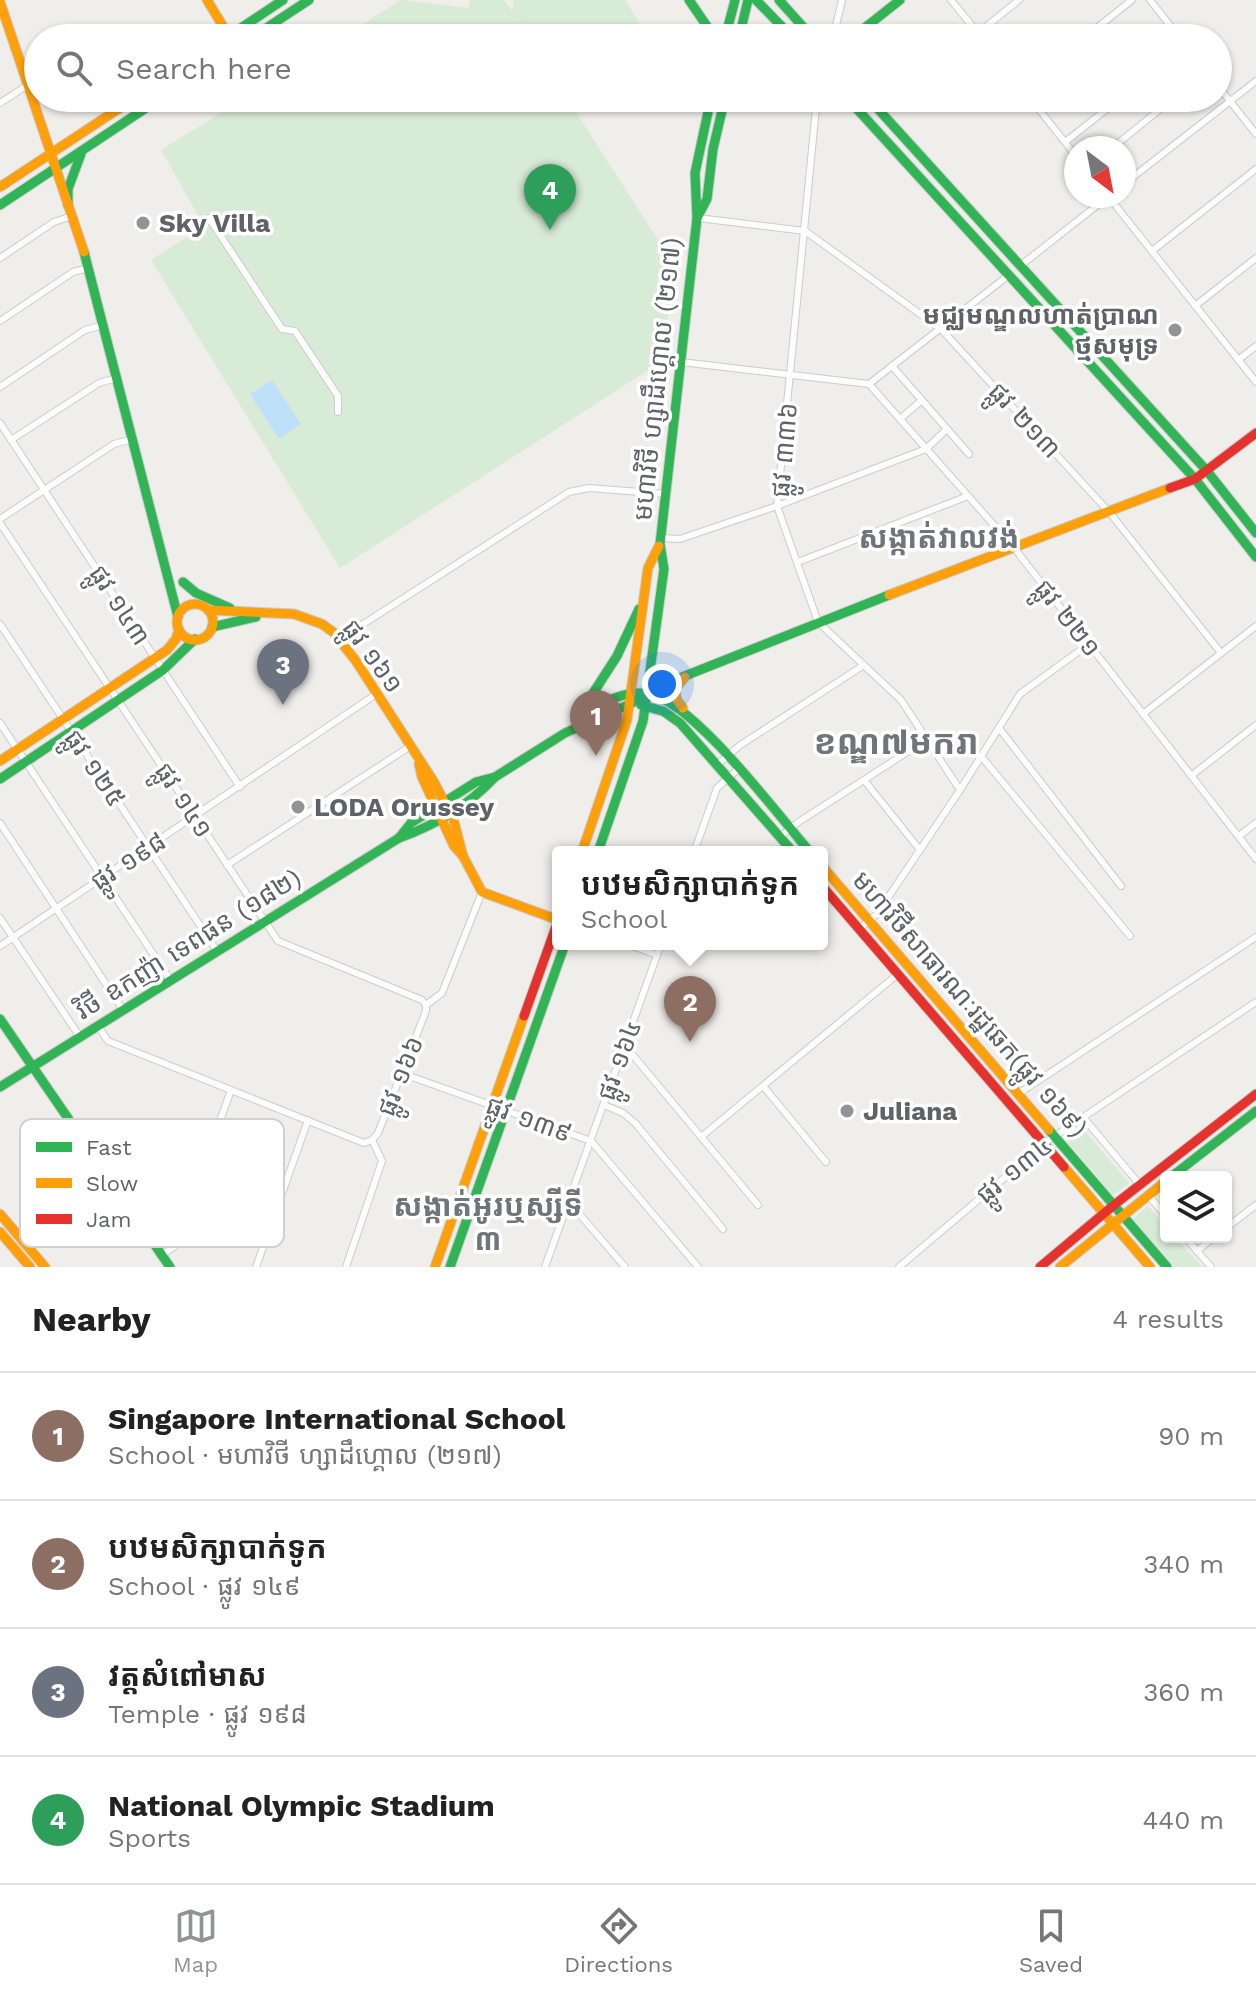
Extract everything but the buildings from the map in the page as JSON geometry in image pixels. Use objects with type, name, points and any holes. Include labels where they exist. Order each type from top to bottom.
[{"type":"main road","points":[[207,0],[220,24]]},
{"type":"main road","points":[[247,24],[283,0]]},
{"type":"main road","points":[[272,24],[309,0]]},
{"type":"main road","points":[[689,0],[705,24]]},
{"type":"main road","points":[[729,24],[735,0]]},
{"type":"main road","points":[[742,24],[748,0]]},
{"type":"main road","points":[[756,0],[779,24]]},
{"type":"main road","points":[[779,0],[800,24]]},
{"type":"main road","points":[[870,24],[900,0]]},
{"type":"main road","points":[[1,8],[24,74]]},
{"type":"main road","points":[[0,761],[172,645],[179,629],[164,558],[89,268],[37,112]]},
{"type":"main road","points":[[0,187],[114,112]]},
{"type":"main road","points":[[0,205],[140,112]]},
{"type":"main road","name":"មហាវិថី ហ្សាដឹហ្គោល (២១៧)","points":[[600,846],[639,736],[648,693],[664,569],[660,541],[697,218],[693,199],[699,148],[708,112]]},
{"type":"main road","name":"មហាវិថី ហ្សាដឹហ្គោល (២១៧)","points":[[697,218],[707,199],[713,149],[722,112]]},
{"type":"main road","points":[[860,112],[1195,479],[1256,557]]},
{"type":"main road","points":[[881,112],[1207,471],[1256,533]]},
{"type":"main road","points":[[68,205],[68,189],[77,159],[86,148]]},
{"type":"main road","name":"វិថី ឧកញ៉ា ទេពផន (១៨២)","points":[[0,1087],[399,838],[418,832],[446,815],[482,791],[495,777],[565,733],[695,670],[1195,479],[1256,433]]},
{"type":"main road","name":"មហាវិថី ហ្សាដឹហ្គោល (២១៧)","points":[[584,846],[624,733],[648,568],[660,541]]},
{"type":"main road","points":[[164,558],[195,604],[208,610],[212,619],[212,627],[204,637],[187,638],[179,629]]},
{"type":"main road","points":[[183,582],[214,602],[249,613]]},
{"type":"main road","points":[[577,718],[617,656],[644,596]]},
{"type":"main road","points":[[178,617],[184,608],[195,604]]},
{"type":"main road","name":"ផ្លូវ ១៦១","points":[[208,610],[294,614],[322,624],[340,639],[418,762],[430,773],[454,846],[463,856],[482,892]]},
{"type":"main road","name":"ផ្លូវ ១៦១","points":[[212,627],[267,615]]},
{"type":"main road","points":[[0,779],[163,670],[195,639]]},
{"type":"main road","points":[[695,670],[682,679],[675,689],[677,700],[805,846]]},
{"type":"main road","points":[[632,691],[669,701],[688,713]]},
{"type":"main road","name":"វិថី ឧកញ៉ា ទេពផន (១៨២)","points":[[565,733],[577,718],[609,698],[632,691]]},
{"type":"main road","points":[[630,704],[663,711],[680,723],[788,846]]},
{"type":"main road","name":"វិថី ឧកញ៉ា ទេពផន (១៨២)","points":[[399,838],[411,823],[476,782],[495,777]]},
{"type":"main road","points":[[605,787],[620,793]]},
{"type":"main road","name":"មហាវិថីសាធារណៈរដ្ឋឆេក(ផ្លូវ ១៦៩)","points":[[828,873],[1114,1205]]},
{"type":"main road","points":[[482,892],[552,918]]},
{"type":"main road","name":"មហាវិថីសាធារណៈរដ្ឋឆេក(ផ្លូវ ១៦៩)","points":[[828,893],[1104,1213]]},
{"type":"main road","points":[[435,1267],[552,937]]},
{"type":"main road","points":[[450,1267],[563,950]]},
{"type":"main road","points":[[0,1019],[68,1119]]},
{"type":"main road","points":[[1040,1267],[1256,1094]]},
{"type":"main road","points":[[1178,1171],[1256,1111]]},
{"type":"main road","points":[[1060,1267],[1160,1185]]},
{"type":"main road","points":[[1114,1205],[1167,1267]]},
{"type":"main road","points":[[1104,1213],[1150,1267]]},
{"type":"main road","points":[[0,1214],[20,1238]]},
{"type":"main road","points":[[1,1234],[30,1267]]},
{"type":"main road","points":[[28,1247],[45,1267]]},
{"type":"main road","points":[[156,1247],[170,1267]]},
{"type":"street","points":[[836,24],[842,0]]},
{"type":"street","points":[[951,0],[970,24]]},
{"type":"street","points":[[993,24],[1019,0]]},
{"type":"street","points":[[1102,24],[1132,0]]},
{"type":"street","points":[[1150,0],[1169,24]]},
{"type":"street","points":[[1232,99],[1256,81]]},
{"type":"street","points":[[0,103],[24,88]]},
{"type":"street","points":[[1232,104],[1256,134]]},
{"type":"street","name":"ផ្លូវ ៣៣៦","points":[[816,112],[777,506],[818,622],[901,700],[960,790]]},
{"type":"street","points":[[1041,112],[1064,141]]},
{"type":"street","points":[[1073,136],[1103,112]]},
{"type":"street","points":[[1127,136],[1157,112]]},
{"type":"street","points":[[1136,175],[1216,112]]},
{"type":"street","points":[[1152,251],[1256,169]]},
{"type":"street","points":[[1020,266],[1093,208]]},
{"type":"street","points":[[1118,208],[1256,382]]},
{"type":"street","points":[[0,258],[54,222],[72,216]]},
{"type":"street","points":[[209,218],[282,329],[295,331],[338,396],[338,412]]},
{"type":"street","name":"ផ្លូវ ២១៣","points":[[697,218],[805,231],[941,329],[1110,513],[1221,653]]},
{"type":"street","points":[[1195,306],[1256,258]]},
{"type":"street","points":[[0,321],[73,272],[89,268]]},
{"type":"street","points":[[681,362],[869,384],[1009,275]]},
{"type":"street","points":[[0,387],[85,330],[104,325]]},
{"type":"street","points":[[1238,360],[1256,346]]},
{"type":"street","points":[[892,366],[969,454]]},
{"type":"street","points":[[11,440],[99,383],[117,378]]},
{"type":"street","name":"ផ្លូវ ២២១","points":[[869,384],[1015,549],[1256,859]]},
{"type":"street","points":[[900,419],[922,400]]},
{"type":"street","name":"ផ្លូវ ១៤៣","points":[[0,423],[240,787]]},
{"type":"street","points":[[660,541],[680,539],[777,506],[926,449],[947,429]]},
{"type":"street","points":[[0,521],[114,444],[133,439]]},
{"type":"street","points":[[340,639],[569,492],[589,488],[666,494]]},
{"type":"street","points":[[798,562],[968,496]]},
{"type":"street","name":"ផ្លូវ ១៤១","points":[[0,521],[278,941],[422,1000],[426,1005]]},
{"type":"street","name":"ផ្លូវ ១២៥","points":[[0,624],[217,951]]},
{"type":"street","points":[[1143,714],[1256,626]]},
{"type":"street","points":[[859,929],[877,914],[1020,694],[1089,644]]},
{"type":"street","points":[[717,765],[739,746],[864,665]]},
{"type":"street","name":"ផ្លូវ ១៩៨","points":[[0,946],[375,695]]},
{"type":"street","points":[[0,723],[171,981]]},
{"type":"street","points":[[1191,776],[1256,725]]},
{"type":"street","points":[[999,728],[1121,886]]},
{"type":"street","points":[[780,837],[926,740]]},
{"type":"street","points":[[227,865],[409,747]]},
{"type":"street","points":[[981,756],[1130,936]]},
{"type":"street","points":[[696,846],[717,788],[738,769]]},
{"type":"street","points":[[864,780],[920,850]]},
{"type":"street","points":[[0,823],[123,1010]]},
{"type":"street","points":[[1239,836],[1256,823]]},
{"type":"street","name":"ផ្លូវ ១៦៦","points":[[346,1267],[382,1161],[372,1140],[378,1133],[426,1005],[442,993],[482,892]]},
{"type":"street","points":[[0,918],[80,1037]]},
{"type":"street","points":[[1018,1094],[1256,937]]},
{"type":"street","points":[[643,950],[657,955]]},
{"type":"street","name":"ផ្លូវ ១៦៤","points":[[545,1267],[659,950]]},
{"type":"street","points":[[701,1137],[898,974]]},
{"type":"street","name":"ផ្លូវ ១៣៤","points":[[899,1267],[1045,1144],[1256,1002]]},
{"type":"street","points":[[98,1026],[108,1041],[364,1143],[372,1140]]},
{"type":"street","points":[[623,1049],[631,1053],[758,1205]]},
{"type":"street","name":"ផ្លូវ ១៣៩","points":[[401,1073],[591,1141],[698,1267]]},
{"type":"street","points":[[763,1086],[826,1162]]},
{"type":"street","points":[[221,1119],[231,1090]]},
{"type":"street","points":[[604,1105],[623,1113],[635,1123],[723,1229]]},
{"type":"street","points":[[1083,1117],[1140,1185]]},
{"type":"street","points":[[284,1188],[308,1120]]},
{"type":"street","points":[[1148,1195],[1160,1209]]},
{"type":"street","points":[[569,1202],[625,1267]]},
{"type":"street","points":[[1232,1223],[1256,1205]]},
{"type":"street","points":[[1190,1243],[1211,1267]]},
{"type":"street","points":[[1197,1251],[1207,1243]]},
{"type":"street","points":[[162,1255],[174,1247]]},
{"type":"street","points":[[256,1267],[263,1247]]},
{"type":"green space","points":[[401,0],[468,8],[470,0],[504,0],[512,11],[514,0],[625,0],[640,24],[521,24],[515,15],[520,24],[363,24]]},
{"type":"green space","points":[[222,112],[576,112],[676,268],[661,362],[340,568],[151,260],[204,226],[161,150]]},
{"type":"green space","points":[[1083,1129],[1129,1183],[1113,1195],[1066,1140]]},
{"type":"green space","points":[[1148,1206],[1160,1219],[1160,1243],[1180,1243],[1202,1267],[1175,1267],[1133,1219]]},
{"type":"water","points":[[272,380],[301,424],[279,439],[250,394]]},
{"type":"traffic: fast","points":[[247,24],[283,0]]},
{"type":"traffic: fast","points":[[272,24],[309,0]]},
{"type":"traffic: fast","points":[[689,0],[705,24]]},
{"type":"traffic: fast","points":[[729,24],[735,0]]},
{"type":"traffic: fast","points":[[742,24],[748,0]]},
{"type":"traffic: fast","points":[[756,0],[779,24]]},
{"type":"traffic: fast","points":[[779,0],[800,24]]},
{"type":"traffic: fast","points":[[870,24],[900,0]]},
{"type":"traffic: fast","points":[[0,205],[140,112]]},
{"type":"traffic: fast","points":[[600,846],[643,721],[664,569],[660,544],[697,218],[695,173],[708,112]]},
{"type":"traffic: fast","points":[[697,218],[707,199],[713,149],[722,112]]},
{"type":"traffic: fast","points":[[860,112],[1195,479],[1256,557]]},
{"type":"traffic: fast","points":[[881,112],[1207,471],[1256,533]]},
{"type":"traffic: fast","points":[[68,205],[68,189],[81,154]]},
{"type":"traffic: fast","points":[[84,252],[178,617]]},
{"type":"traffic: fast","points":[[183,582],[196,593],[230,608]]},
{"type":"traffic: fast","points":[[399,838],[411,823],[476,782],[495,777],[565,733],[630,704],[667,683],[889,595]]},
{"type":"traffic: fast","points":[[577,718],[617,656],[639,609]]},
{"type":"traffic: fast","points":[[212,627],[256,617]]},
{"type":"traffic: fast","points":[[0,779],[163,670],[195,639]]},
{"type":"traffic: fast","points":[[580,716],[613,699],[631,694],[649,694],[667,701],[711,737],[805,846]]},
{"type":"traffic: fast","points":[[641,705],[663,711],[680,723],[788,846]]},
{"type":"traffic: fast","points":[[0,1087],[399,838],[451,814],[495,777]]},
{"type":"traffic: fast","points":[[450,1267],[563,950]]},
{"type":"traffic: fast","points":[[0,1019],[69,1119]]},
{"type":"traffic: fast","points":[[1179,1171],[1256,1111]]},
{"type":"traffic: fast","points":[[1049,1130],[1167,1267]]},
{"type":"traffic: fast","points":[[156,1247],[170,1267]]},
{"type":"traffic: slow","points":[[207,0],[222,24]]},
{"type":"traffic: slow","points":[[0,2],[24,73]]},
{"type":"traffic: slow","points":[[37,112],[84,252]]},
{"type":"traffic: slow","points":[[0,187],[114,112]]},
{"type":"traffic: slow","points":[[889,595],[1170,488]]},
{"type":"traffic: slow","points":[[584,846],[627,720],[648,568],[659,546]]},
{"type":"traffic: slow","points":[[195,604],[207,610],[213,622],[207,634],[195,640],[183,634],[177,622],[183,610],[195,604]]},
{"type":"traffic: slow","points":[[208,610],[294,614],[322,624],[333,632],[356,661],[434,782],[453,818],[463,856]]},
{"type":"traffic: slow","points":[[0,761],[167,650],[179,629]]},
{"type":"traffic: slow","points":[[683,708],[677,700],[675,689],[685,677]]},
{"type":"traffic: slow","points":[[419,764],[454,846],[463,856],[482,892],[552,918]]},
{"type":"traffic: slow","points":[[828,873],[1049,1130]]},
{"type":"traffic: slow","points":[[435,1267],[524,1016]]},
{"type":"traffic: slow","points":[[1064,1167],[1150,1267]]},
{"type":"traffic: slow","points":[[1060,1267],[1160,1186]]},
{"type":"traffic: slow","points":[[0,1214],[20,1238]]},
{"type":"traffic: slow","points":[[0,1232],[30,1267]]},
{"type":"traffic: slow","points":[[28,1247],[45,1267]]},
{"type":"traffic: jam","points":[[1170,488],[1195,479],[1256,433]]},
{"type":"traffic: jam","points":[[828,893],[1064,1167]]},
{"type":"traffic: jam","points":[[524,1016],[552,938]]},
{"type":"traffic: jam","points":[[1040,1267],[1256,1094]]},
{"type":"place","name":"Sky Villa","points":[[143,223]]},
{"type":"place","name":"National Olympic Stadium","points":[[550,230]]},
{"type":"place","name":"មជ្ឈមណ្ឌលហាត់ប្រាណ ថ្មសមុទ្រ","points":[[1175,330]]},
{"type":"place","name":"វត្តសំពៅមាស","points":[[283,705]]},
{"type":"place","name":"Singapore International School","points":[[596,756]]},
{"type":"place","name":"LODA Orussey","points":[[298,807]]},
{"type":"place","name":"បឋមសិក្សាបាក់ទូក","points":[[690,1042]]},
{"type":"place","name":"Juliana","points":[[847,1111]]},
{"type":"district","name":"សង្កាត់វាលវង់","points":[[939,537]]},
{"type":"district","name":"ខណ្ឌ៧មករា","points":[[896,742]]},
{"type":"district","name":"សង្កាត់អូរឬស្សីទី ៣","points":[[488,1222]]}]
